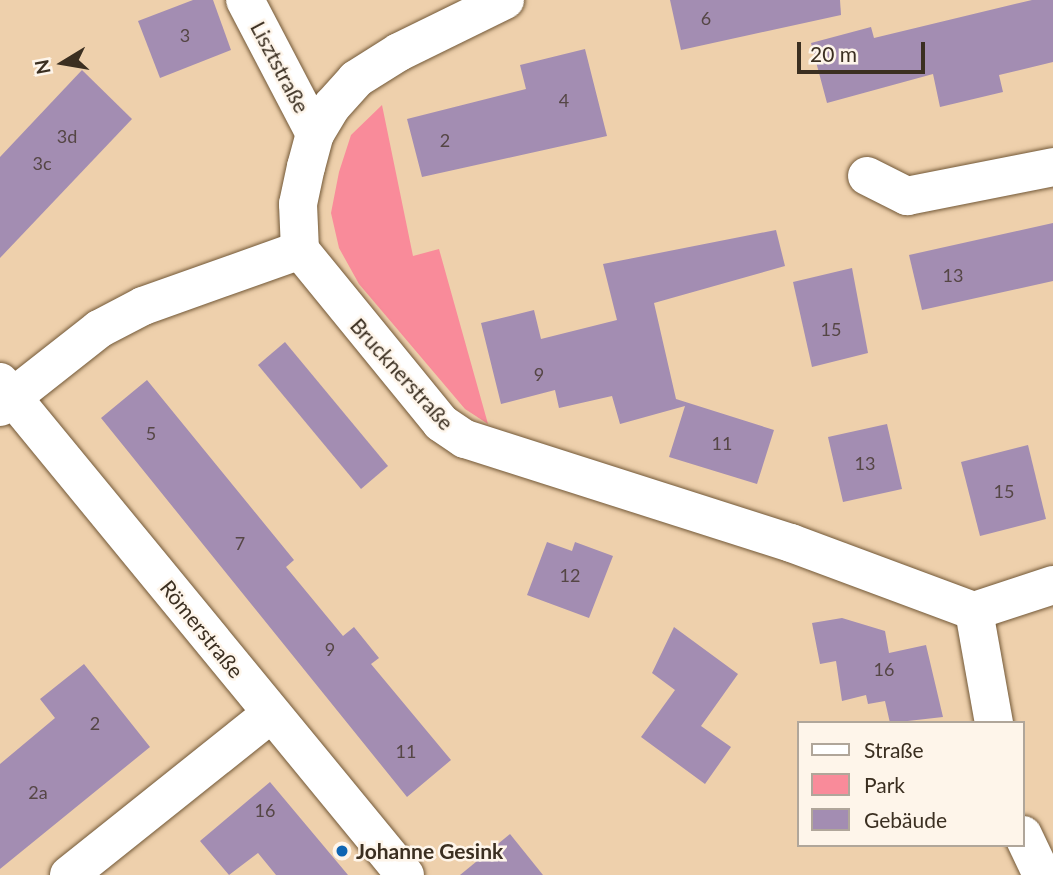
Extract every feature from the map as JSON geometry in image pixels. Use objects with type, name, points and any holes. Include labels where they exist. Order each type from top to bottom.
[{"type":"street","name":"Lisztstraße","points":[[245,0],[315,134]]},
{"type":"street","points":[[4,395],[99,329],[143,306],[300,250],[298,204],[315,134],[356,79],[505,0]]},
{"type":"street","points":[[867,176],[907,196],[1053,167]]},
{"type":"street","name":"Brucknerstraße","points":[[300,250],[452,432],[791,542],[974,611]]},
{"type":"street","name":"Römerstraße","points":[[4,395],[405,875]]},
{"type":"street","points":[[994,721],[974,611],[1053,584]]},
{"type":"street","points":[[69,875],[271,713]]},
{"type":"street","points":[[1025,839],[1042,875]]},
{"type":"green space","points":[[382,105],[413,256],[439,249],[488,424],[465,409],[359,284],[339,248],[331,213],[339,172],[351,135]]},
{"type":"building","points":[[193,0],[213,0],[231,50],[160,78],[138,21]]},
{"type":"building","points":[[670,0],[840,0],[841,15],[681,50]]},
{"type":"building","points":[[1032,0],[1053,0],[1053,62],[999,75],[1003,92],[940,107],[933,74],[827,103],[811,43],[871,27],[874,38]]},
{"type":"building","points":[[585,49],[607,136],[422,177],[407,119],[526,89],[520,65]]},
{"type":"building","points":[[82,70],[132,119],[0,258],[0,157]]},
{"type":"building","points":[[1053,223],[1053,281],[922,310],[909,255]]},
{"type":"building","points":[[776,230],[785,266],[654,303],[676,399],[774,430],[757,484],[669,457],[685,406],[620,424],[612,396],[559,408],[555,390],[501,404],[481,323],[534,310],[541,339],[617,320],[603,264]]},
{"type":"building","points":[[852,268],[868,353],[812,367],[793,282]]},
{"type":"building","points":[[285,342],[388,466],[361,489],[258,365]]},
{"type":"building","points":[[147,380],[294,560],[286,567],[343,636],[354,627],[379,658],[371,664],[451,760],[407,797],[101,418]]},
{"type":"building","points":[[887,424],[902,489],[843,502],[828,437]]},
{"type":"building","points":[[1028,445],[1046,519],[980,536],[961,462]]},
{"type":"building","points":[[547,542],[572,551],[575,542],[613,556],[589,618],[527,595]]},
{"type":"building","points":[[842,618],[885,631],[889,653],[926,645],[943,717],[890,721],[885,701],[868,704],[866,695],[842,701],[836,661],[820,664],[812,623]]},
{"type":"building","points":[[674,627],[738,674],[701,726],[731,747],[705,784],[641,737],[675,690],[652,673]]},
{"type":"building","points":[[84,664],[150,747],[0,869],[0,764],[55,718],[40,699]]},
{"type":"building","points":[[270,782],[348,875],[276,875],[258,853],[229,875],[200,841]]},
{"type":"building","points":[[510,834],[543,875],[460,875]]},
{"type":"place","name":"Johanne Gesink","points":[[342,851]]}]
